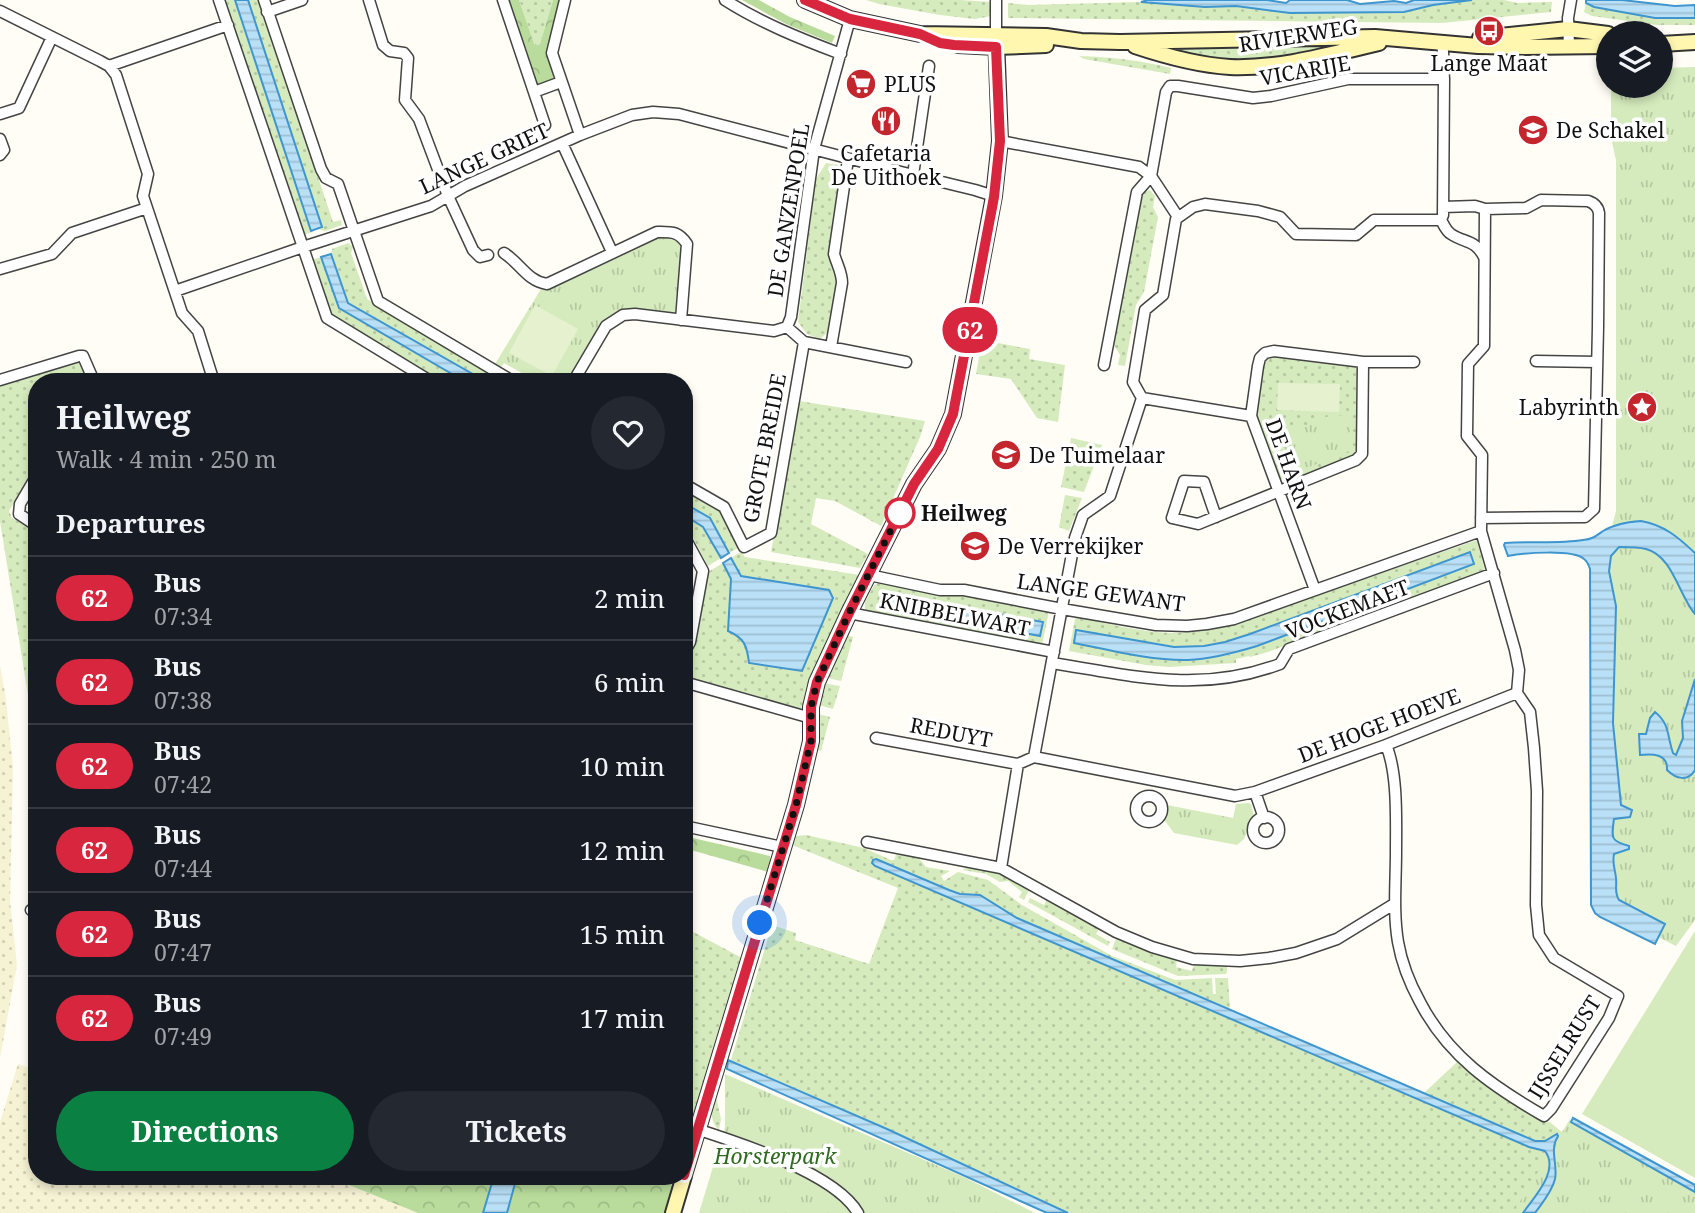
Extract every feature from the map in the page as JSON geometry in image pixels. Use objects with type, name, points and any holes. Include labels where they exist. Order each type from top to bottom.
[{"type":"street","points":[[219,0],[327,318],[417,373]]},
{"type":"street","points":[[264,0],[321,169],[326,178],[338,184],[379,301],[501,373]]},
{"type":"street","points":[[267,12],[302,0]]},
{"type":"street","points":[[369,0],[383,45],[390,51],[404,53],[408,58],[405,100],[419,119],[448,196],[473,250],[480,257],[488,256]]},
{"type":"street","points":[[503,0],[545,125]]},
{"type":"street","points":[[565,0],[551,53],[580,135]]},
{"type":"street","points":[[724,0],[795,37],[841,54]]},
{"type":"street","name":"RIVIERWEG","points":[[806,0],[850,19],[920,34],[947,44],[996,41],[1039,46],[1081,41],[1375,37],[1478,46],[1596,46]]},
{"type":"street","points":[[693,1121],[796,805],[811,741],[811,707],[817,682],[914,484],[938,449],[953,414],[994,197],[1000,141],[996,0]]},
{"type":"street","points":[[1569,46],[1568,18],[1571,0]]},
{"type":"street","points":[[0,11],[109,66],[116,75],[148,174],[143,196],[182,313],[198,331],[211,373]]},
{"type":"street","name":"DE GANZENPOEL","points":[[578,373],[606,326],[623,315],[635,314],[774,331],[787,327],[791,317],[814,149],[850,19]]},
{"type":"street","points":[[109,66],[228,25]]},
{"type":"street","name":"RIVIERWEG","points":[[1458,43],[1568,29],[1596,32]]},
{"type":"street","points":[[0,114],[19,108],[52,37]]},
{"type":"street","name":"RIVIERWEG","points":[[1120,42],[1185,61],[1230,67],[1276,64],[1328,56],[1382,42],[1402,40]]},
{"type":"street","points":[[1441,220],[1445,61],[1443,42]]},
{"type":"street","points":[[1673,43],[1695,42]]},
{"type":"street","points":[[913,174],[929,66]]},
{"type":"street","name":"VICARIJE","points":[[1151,176],[1166,92],[1170,86],[1253,98],[1348,79],[1444,79]]},
{"type":"street","points":[[534,92],[561,82]]},
{"type":"street","name":"LANGE GRIET","points":[[174,291],[431,206],[465,186],[580,135],[632,115],[653,112],[679,114],[994,197]]},
{"type":"street","points":[[0,139],[4,150],[0,155]]},
{"type":"street","points":[[1000,141],[1139,167],[1151,176],[1178,217]]},
{"type":"street","points":[[562,143],[612,253]]},
{"type":"street","points":[[831,347],[842,284],[842,274],[834,254],[848,159]]},
{"type":"street","points":[[1104,365],[1137,192],[1151,176]]},
{"type":"street","points":[[1443,207],[1526,208],[1541,200],[1588,201],[1596,205],[1599,213],[1594,509],[1585,517],[1481,518]]},
{"type":"street","points":[[1001,868],[1018,764],[1034,757],[1075,538],[1083,516],[1110,496],[1142,398],[1133,382],[1145,310],[1163,295],[1176,219],[1194,206],[1205,204],[1280,217],[1296,234],[1356,235],[1374,220],[1441,220]]},
{"type":"street","points":[[0,269],[52,254],[72,233],[147,208]]},
{"type":"street","points":[[1485,209],[1484,346],[1468,365],[1467,436],[1482,456],[1481,531],[1519,670],[1517,693]]},
{"type":"street","points":[[1441,220],[1450,233],[1480,250],[1485,260]]},
{"type":"street","points":[[504,253],[535,282],[555,284],[657,232],[672,232],[681,236],[687,244],[681,320]]},
{"type":"street","points":[[787,327],[804,342],[906,362]]},
{"type":"street","name":"GROTE BREIDE","points":[[693,489],[724,507],[744,547],[771,533],[804,342]]},
{"type":"street","points":[[1251,416],[1258,366],[1265,353],[1274,351],[1363,362],[1414,362]]},
{"type":"street","points":[[0,380],[79,356],[86,360],[91,373]]},
{"type":"street","points":[[1536,361],[1597,362]]},
{"type":"street","points":[[1216,517],[1204,482],[1184,481],[1172,518],[1198,524],[1278,493],[1356,460],[1362,454],[1363,362]]},
{"type":"street","name":"DE HARN","points":[[1142,398],[1251,416],[1315,590]]},
{"type":"street","points":[[28,491],[20,505],[19,514],[28,520]]},
{"type":"street","name":"LANGE GEWANT","points":[[869,575],[947,591],[964,590],[1157,625],[1187,626],[1234,619],[1481,531]]},
{"type":"street","points":[[693,553],[703,571],[693,626]]},
{"type":"street","name":"VOCKEMAET","points":[[1053,658],[1175,681],[1240,676],[1280,664],[1289,649],[1494,573]]},
{"type":"street","name":"KNIBBELWART","points":[[849,613],[1053,658]]},
{"type":"street","points":[[693,685],[811,718]]},
{"type":"street","name":"DE HOGE HOEVE","points":[[1034,757],[1235,796],[1255,792],[1387,745],[1517,693]]},
{"type":"street","name":"IJSSELRUST","points":[[1387,745],[1391,756],[1395,808],[1394,904],[1398,943],[1407,978],[1431,1023],[1458,1056],[1491,1083],[1544,1116],[1609,1018],[1618,996],[1554,958],[1539,935],[1536,905],[1537,791],[1534,748],[1530,712],[1517,693]]},
{"type":"street","name":"REDUYT","points":[[876,738],[1018,764]]},
{"type":"street","points":[[1151,796],[1153,781]]},
{"type":"street","points":[[1255,792],[1264,818]]},
{"type":"street","points":[[693,828],[782,847]]},
{"type":"street","points":[[866,842],[1001,868],[1116,932],[1152,947],[1193,959],[1240,961],[1296,953],[1338,939],[1394,904]]},
{"type":"street","points":[[693,1128],[755,1149],[829,1184],[854,1206],[858,1213]]},
{"type":"street","points":[[673,1213],[681,1185]]},
{"type":"shaded area","points":[[0,665],[13,768],[10,901],[17,965],[0,1058]]},
{"type":"shaded area","points":[[18,1064],[28,1067],[28,1185],[349,1185],[418,1213],[0,1213],[0,1122]]},
{"type":"green space","points":[[225,0],[235,0],[313,232],[302,235]]},
{"type":"green space","points":[[248,0],[259,0],[333,222],[341,220],[342,225],[325,231],[318,229],[322,227]]},
{"type":"green space","points":[[508,0],[519,0],[535,46],[540,44],[553,0],[561,0],[547,53],[554,78],[537,85]]},
{"type":"green space","points":[[519,0],[553,0],[540,44],[535,46]]},
{"type":"green space","points":[[742,0],[759,0],[835,36],[832,43],[786,24]]},
{"type":"green space","points":[[866,0],[991,2],[991,16],[975,19],[940,15]]},
{"type":"green space","points":[[1472,0],[1552,2],[1551,12],[1442,23],[1008,18],[1008,3],[1027,5],[1141,2],[1205,7],[1236,6],[1290,13],[1404,12]]},
{"type":"green space","points":[[1586,3],[1594,7],[1655,18],[1695,18],[1695,25],[1673,25],[1673,21],[1628,21],[1592,16],[1584,12]]},
{"type":"green space","points":[[1377,39],[1327,54],[1230,65],[1129,43]]},
{"type":"green space","points":[[1079,56],[1125,59],[1171,68],[1170,74]]},
{"type":"green space","points":[[1695,67],[1695,920],[1676,946],[1609,912],[1605,554],[1616,511],[1616,160],[1611,138],[1611,98],[1673,98],[1673,68]]},
{"type":"green space","points":[[826,163],[838,165],[842,176],[830,260],[839,275],[830,330],[820,339],[807,334],[798,322],[816,179]]},
{"type":"green space","points":[[1150,190],[1155,196],[1153,207],[1158,217],[1144,292],[1136,305],[1125,366],[1118,365],[1120,355],[1114,345],[1142,198],[1145,191]]},
{"type":"green space","points":[[661,237],[676,241],[682,248],[675,316],[626,311],[608,317],[601,323],[573,373],[522,373],[504,363],[501,367],[495,364],[541,289],[646,241]]},
{"type":"green space","points":[[348,243],[353,247],[351,253],[367,299],[492,373],[471,373],[348,303],[331,254],[332,249]]},
{"type":"green space","points":[[321,257],[340,309],[450,373],[426,373],[332,317],[311,260]]},
{"type":"green space","points":[[535,305],[578,329],[554,373],[546,373],[509,353]]},
{"type":"green space","points":[[982,340],[1030,349],[1029,359],[1065,365],[1058,422],[1037,418],[1011,379],[976,374]]},
{"type":"green space","points":[[1273,356],[1352,364],[1356,367],[1357,449],[1351,459],[1291,482],[1280,478],[1255,414],[1262,366]]},
{"type":"green space","points":[[81,361],[84,373],[42,373]]},
{"type":"green space","points":[[28,377],[28,480],[9,511],[12,518],[28,526],[28,695],[0,521],[0,386]]},
{"type":"green space","points":[[1278,383],[1340,384],[1339,412],[1277,410]]},
{"type":"green space","points":[[799,401],[925,421],[881,526],[835,501],[816,498],[811,524],[868,554],[860,568],[771,552]]},
{"type":"green space","points":[[1348,415],[1352,450],[1286,476],[1273,441],[1324,417]]},
{"type":"green space","points":[[1071,438],[1102,445],[1084,492],[1061,487]]},
{"type":"green space","points":[[693,494],[720,510],[740,547],[729,553],[710,518],[693,508]]},
{"type":"green space","points":[[1065,495],[1082,498],[1069,531],[1059,527]]},
{"type":"green space","points":[[693,521],[703,527],[721,558],[708,566],[693,538]]},
{"type":"green space","points":[[1477,540],[1485,571],[1268,652],[1236,659],[1236,663],[1169,667],[1069,651],[1077,617],[1171,633],[1237,623]],"holes":[[[1473,565],[1230,655],[1187,660],[1074,643],[1076,631],[1174,647],[1225,642]]]},
{"type":"green space","points":[[741,552],[745,557],[860,575],[828,644],[804,709],[693,680],[693,649],[708,572],[723,563],[731,579],[728,631],[740,636],[748,649],[802,670],[731,558]]},
{"type":"green space","points":[[879,583],[940,594],[961,594],[1049,611],[1042,645],[869,612],[865,609],[865,602],[874,585]],"holes":[[[888,594],[1042,623],[1040,635],[885,607]]]},
{"type":"green space","points":[[841,634],[853,637],[841,681],[823,677]]},
{"type":"green space","points":[[822,683],[840,686],[833,709],[815,704]]},
{"type":"green space","points":[[814,713],[830,717],[821,751],[812,749]]},
{"type":"green space","points":[[1236,804],[1251,804],[1254,816],[1244,839],[1237,845],[1174,833],[1165,821],[1167,805],[1233,818]]},
{"type":"green space","points":[[806,835],[864,848],[891,860],[901,853],[917,856],[926,867],[950,871],[941,876],[944,881],[958,872],[988,880],[1022,905],[1112,956],[1175,980],[1212,978],[1213,994],[1216,994],[1215,978],[1228,978],[1230,1010],[1017,918],[980,895],[960,894],[873,860],[875,866],[1529,1147],[1545,1151],[1548,1155],[1523,1213],[1068,1213],[731,1060],[772,925],[796,933],[795,940],[869,964],[898,888],[792,845],[794,837]]},
{"type":"green space","points":[[693,838],[770,856],[768,872],[693,851]]},
{"type":"green space","points":[[968,866],[998,871],[1030,888],[1024,900],[1019,897],[1022,892],[1008,881],[1000,882],[986,874],[963,870]]},
{"type":"green space","points":[[1030,898],[1044,905],[1048,898],[1100,927],[1096,934],[1110,942],[1108,946],[1028,902]]},
{"type":"green space","points":[[1695,931],[1695,1178],[1582,1114]]},
{"type":"green space","points":[[693,932],[742,958],[696,1112],[693,1114]]},
{"type":"green space","points":[[1117,936],[1177,959],[1176,967],[1192,971],[1194,963],[1227,965],[1227,972],[1178,976],[1112,949]]},
{"type":"green space","points":[[1457,1062],[1496,1093],[1551,1123],[1563,1133],[1553,1147],[1556,1134],[1545,1141],[1535,1141],[1424,1093]]},
{"type":"green space","name":"Horsterpark","points":[[725,1074],[964,1177],[1035,1213],[699,1213],[725,1127]]},
{"type":"green space","points":[[715,1091],[721,1119],[719,1130],[712,1117]]},
{"type":"green space","points":[[1570,1119],[1695,1189],[1695,1213],[1513,1213]]},
{"type":"green space","points":[[349,1185],[491,1185],[483,1213],[418,1213]]},
{"type":"green space","points":[[515,1185],[674,1185],[665,1213],[507,1213]]},
{"type":"water","points":[[235,0],[248,0],[322,227],[311,231]]},
{"type":"water","points":[[1267,0],[1286,3],[1290,0],[1347,0],[1360,4],[1472,0],[1404,12],[1290,13],[1236,6],[1205,7],[1141,2]]},
{"type":"water","points":[[1586,0],[1695,5],[1695,18],[1655,18],[1594,7],[1586,3]]},
{"type":"water","points":[[331,254],[348,303],[471,373],[450,373],[339,308],[321,257]]},
{"type":"water","points":[[693,508],[710,518],[729,553],[721,558],[703,527],[693,521]]},
{"type":"water","points":[[1641,521],[1670,532],[1695,553],[1695,614],[1669,568],[1655,553],[1643,548],[1619,547],[1611,556],[1609,571],[1616,606],[1613,723],[1621,805],[1632,810],[1630,817],[1614,819],[1614,838],[1629,846],[1629,849],[1614,854],[1616,892],[1619,900],[1665,924],[1655,944],[1600,917],[1591,905],[1590,568],[1584,559],[1570,554],[1508,556],[1504,545],[1586,540],[1616,525]]},
{"type":"water","points":[[1470,552],[1474,564],[1257,646],[1223,655],[1188,660],[1160,659],[1074,643],[1076,630],[1174,647],[1225,642]]},
{"type":"water","points":[[731,558],[741,576],[829,590],[833,598],[802,671],[749,663],[744,643],[728,631],[731,579],[723,563]]},
{"type":"water","points":[[887,594],[1043,622],[1040,636],[885,607]]},
{"type":"water","points":[[1695,679],[1695,770],[1682,778],[1667,770],[1667,764],[1662,758],[1640,755],[1639,734],[1646,734],[1650,718],[1655,712],[1666,726],[1673,753],[1676,755],[1683,738],[1682,721]]},
{"type":"water","points":[[876,859],[960,894],[980,895],[1017,918],[1535,1141],[1545,1141],[1557,1134],[1554,1152],[1556,1173],[1552,1188],[1535,1213],[1523,1213],[1548,1175],[1549,1159],[1545,1151],[1529,1147],[875,866],[872,863]]},
{"type":"water","points":[[728,1060],[887,1129],[1068,1213],[1047,1213],[727,1069]]},
{"type":"water","points":[[1573,1118],[1695,1185],[1695,1192],[1571,1122]]},
{"type":"water","points":[[491,1185],[515,1185],[507,1213],[483,1213]]},
{"type":"bus line","name":"62","points":[[693,1145],[796,805],[811,741],[811,707],[817,682],[914,484],[938,449],[953,414],[984,257],[1000,141],[996,47],[940,43],[920,34],[850,19],[805,0]]},
{"type":"place","name":"Lange Maat","points":[[1489,31]]},
{"type":"place","name":"PLUS","points":[[861,84]]},
{"type":"place","name":"Cafetaria De Uithoek","points":[[886,121]]},
{"type":"place","name":"De Schakel","points":[[1533,130]]},
{"type":"place","name":"Labyrinth","points":[[1642,407]]},
{"type":"place","name":"De Tuimelaar","points":[[1006,455]]},
{"type":"place","name":"Heilweg","points":[[900,513]]},
{"type":"place","name":"De Verrekijker","points":[[975,546]]},
{"type":"route","points":[[760,923],[796,805],[811,741],[811,707],[817,682],[902,508],[900,513]]}]
